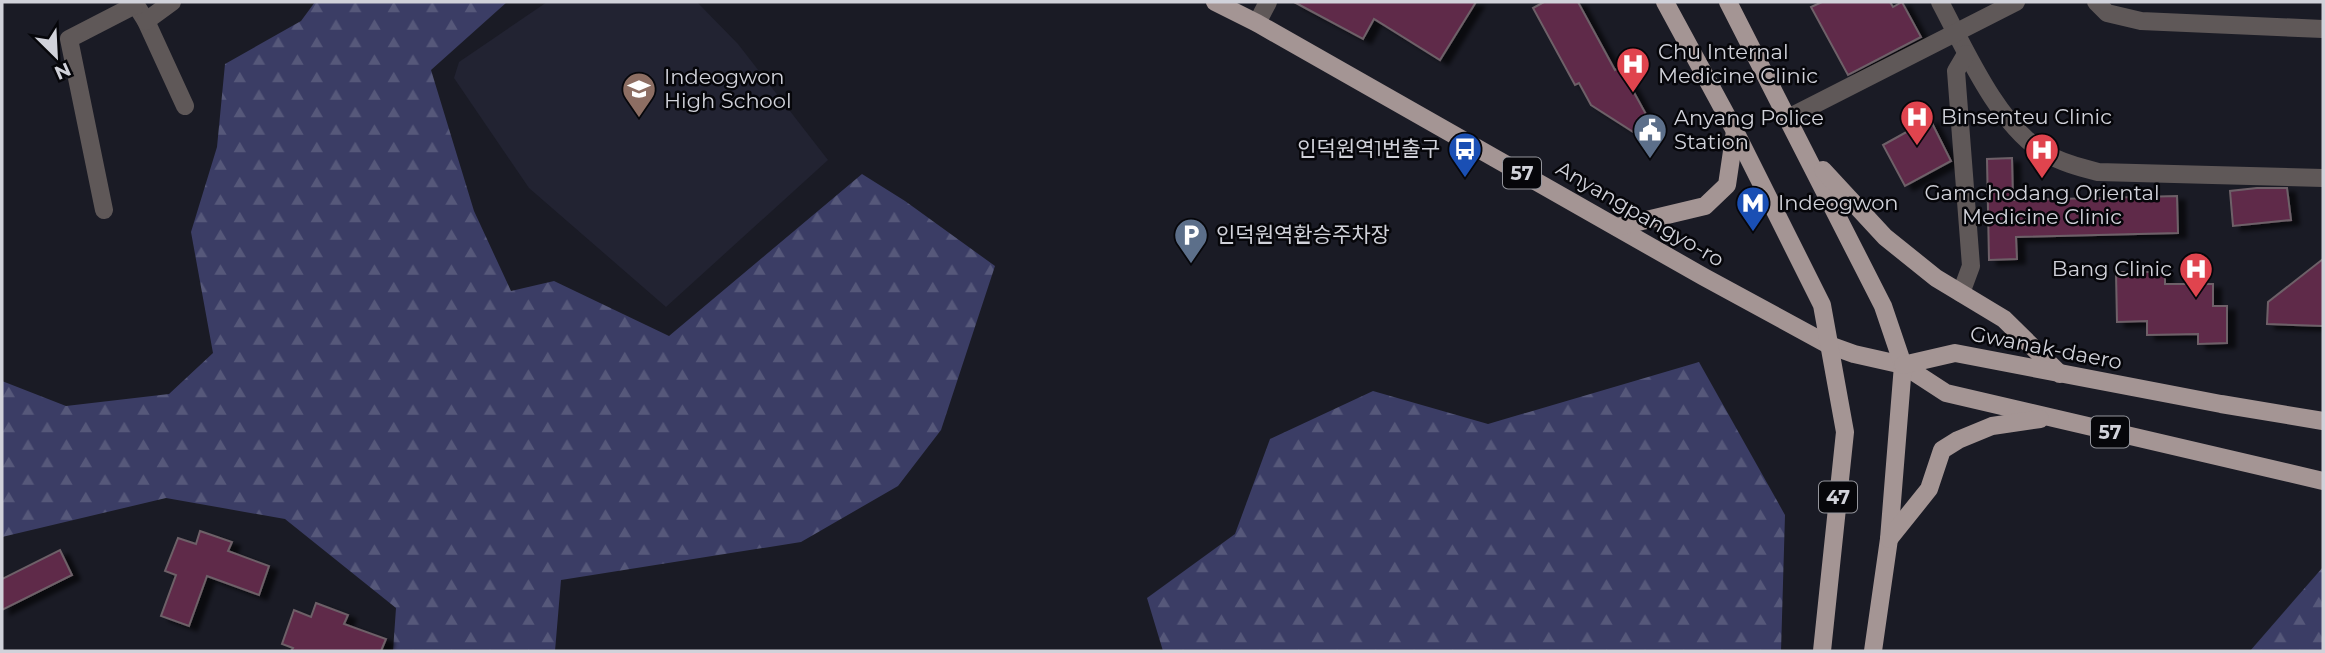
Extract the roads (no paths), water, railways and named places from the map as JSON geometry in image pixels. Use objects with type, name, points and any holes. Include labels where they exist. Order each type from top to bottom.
[{"type":"main road","name":"Anyangpangyo-ro","points":[[1215,2],[1257,23],[1829,345],[1854,354],[1903,365]]},
{"type":"main road","name":"47","points":[[1665,2],[1735,131],[1822,305],[1845,432],[1822,651]]},
{"type":"main road","points":[[1728,2],[1883,306],[1903,365],[1889,539],[1873,651]]},
{"type":"main road","points":[[1617,227],[1705,206],[1727,185],[1735,131]]},
{"type":"main road","points":[[1806,152],[1885,237],[1936,278],[2004,318],[2060,374]]},
{"type":"main road","name":"Gwanak-daero","points":[[1903,365],[1955,353],[2323,421]]},
{"type":"main road","name":"57","points":[[1903,365],[1947,393],[2323,481]]},
{"type":"main road","points":[[1889,539],[1929,489],[1942,450],[1992,426],[2051,418]]},
{"type":"street","points":[[146,21],[172,2]]},
{"type":"street","points":[[1257,23],[1268,2]]},
{"type":"street","points":[[1940,2],[1966,54],[2017,132],[2043,152],[2066,163],[2098,172],[2323,178]]},
{"type":"street","points":[[1788,118],[2016,2]]},
{"type":"street","points":[[2096,2],[2108,13],[2141,21],[2323,29]]},
{"type":"street","points":[[104,210],[69,39],[135,4],[146,21],[185,106]]},
{"type":"street","points":[[1961,293],[1971,266],[1956,71],[1966,54]]},
{"type":"place","name":"Chu Internal Medicine Clinic","points":[[1633,94]]},
{"type":"place","name":"Indeogwon High School","points":[[639,119]]},
{"type":"place","name":"Binsenteu Clinic","points":[[1917,147]]},
{"type":"place","name":"Anyang Police Station","points":[[1650,160]]},
{"type":"place","name":"인덕원역1번출구","points":[[1465,179]]},
{"type":"place","name":"Gamchodang Oriental Medicine Clinic","points":[[2042,180]]},
{"type":"place","name":"Indeogwon","points":[[1753,233]]},
{"type":"place","name":"인덕원역환승주차장","points":[[1191,265]]},
{"type":"place","name":"Bang Clinic","points":[[2196,299]]}]
